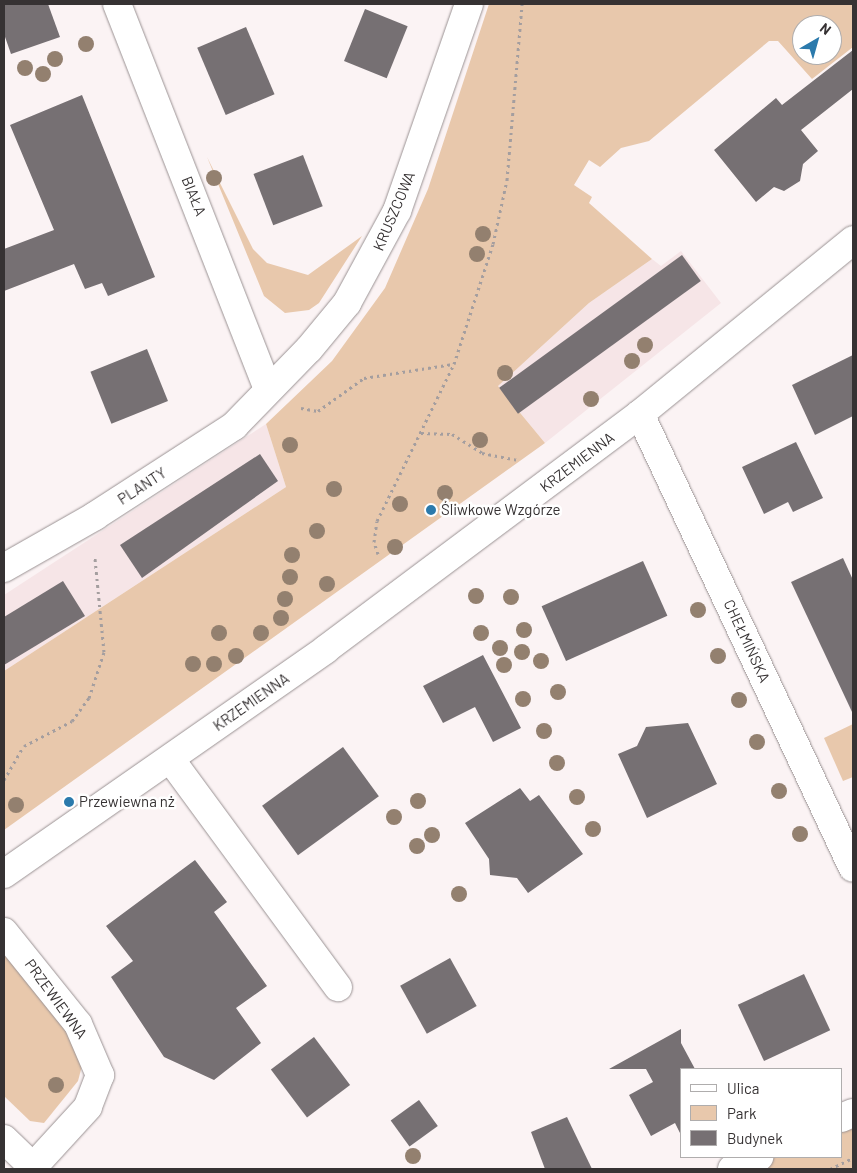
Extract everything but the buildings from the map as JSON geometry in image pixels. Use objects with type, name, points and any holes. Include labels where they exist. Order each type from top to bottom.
[{"type":"street","name":"BIAŁA","points":[[117,4],[268,390]]},
{"type":"street","name":"KRUSZCOWA","points":[[268,390],[310,349],[347,303],[373,259],[397,211],[469,4]]},
{"type":"street","name":"KRZEMIENNA","points":[[4,874],[170,760],[640,414],[853,240]]},
{"type":"street","name":"PLANTY","points":[[4,568],[78,526],[234,426],[268,390]]},
{"type":"street","name":"CHEŁMIŃSKA","points":[[640,414],[853,868]]},
{"type":"street","points":[[170,760],[338,987]]},
{"type":"street","name":"PRZEWIEWNA","points":[[4,932],[78,1024],[100,1076],[88,1107],[34,1168],[4,1139]]},
{"type":"street","points":[[732,1169],[757,1158]]},
{"type":"path","points":[[378,554],[374,542],[377,521],[454,364],[493,244],[507,180],[522,4]]},
{"type":"path","points":[[268,390],[310,413],[364,378],[454,364]]},
{"type":"path","points":[[422,432],[452,434],[482,452],[522,462]]},
{"type":"path","points":[[4,780],[24,746],[72,722],[89,698],[99,671],[104,652],[94,550],[78,526]]},
{"type":"path","points":[[830,1169],[853,1158]]},
{"type":"shaded area","points":[[681,251],[721,303],[545,443],[498,386],[589,303],[652,259],[661,266]]},
{"type":"shaded area","points":[[266,424],[286,487],[4,671],[4,595]]},
{"type":"green space","points":[[489,4],[853,4],[853,47],[842,56],[842,15],[792,15],[792,57],[778,41],[769,41],[649,141],[621,148],[600,167],[589,160],[574,185],[592,197],[589,203],[652,259],[589,303],[498,386],[545,443],[4,830],[4,671],[286,487],[266,424],[332,361],[385,288],[428,189]]},
{"type":"green space","points":[[799,65],[830,65],[812,79]]},
{"type":"green space","points":[[207,157],[253,249],[267,263],[308,275],[362,236],[319,303],[309,310],[285,313],[264,296]]},
{"type":"green space","points":[[853,724],[853,777],[843,781],[824,738]]},
{"type":"green space","points":[[4,953],[60,1018],[83,1062],[78,1081],[44,1123],[30,1121],[4,1096]]},
{"type":"green space","points":[[853,1118],[853,1169],[743,1169],[768,1158],[842,1158],[842,1123]]},
{"type":"place","name":"Śliwkowe Wzgórze","points":[[431,510]]},
{"type":"place","name":"Przewiewna nż","points":[[69,802]]}]
